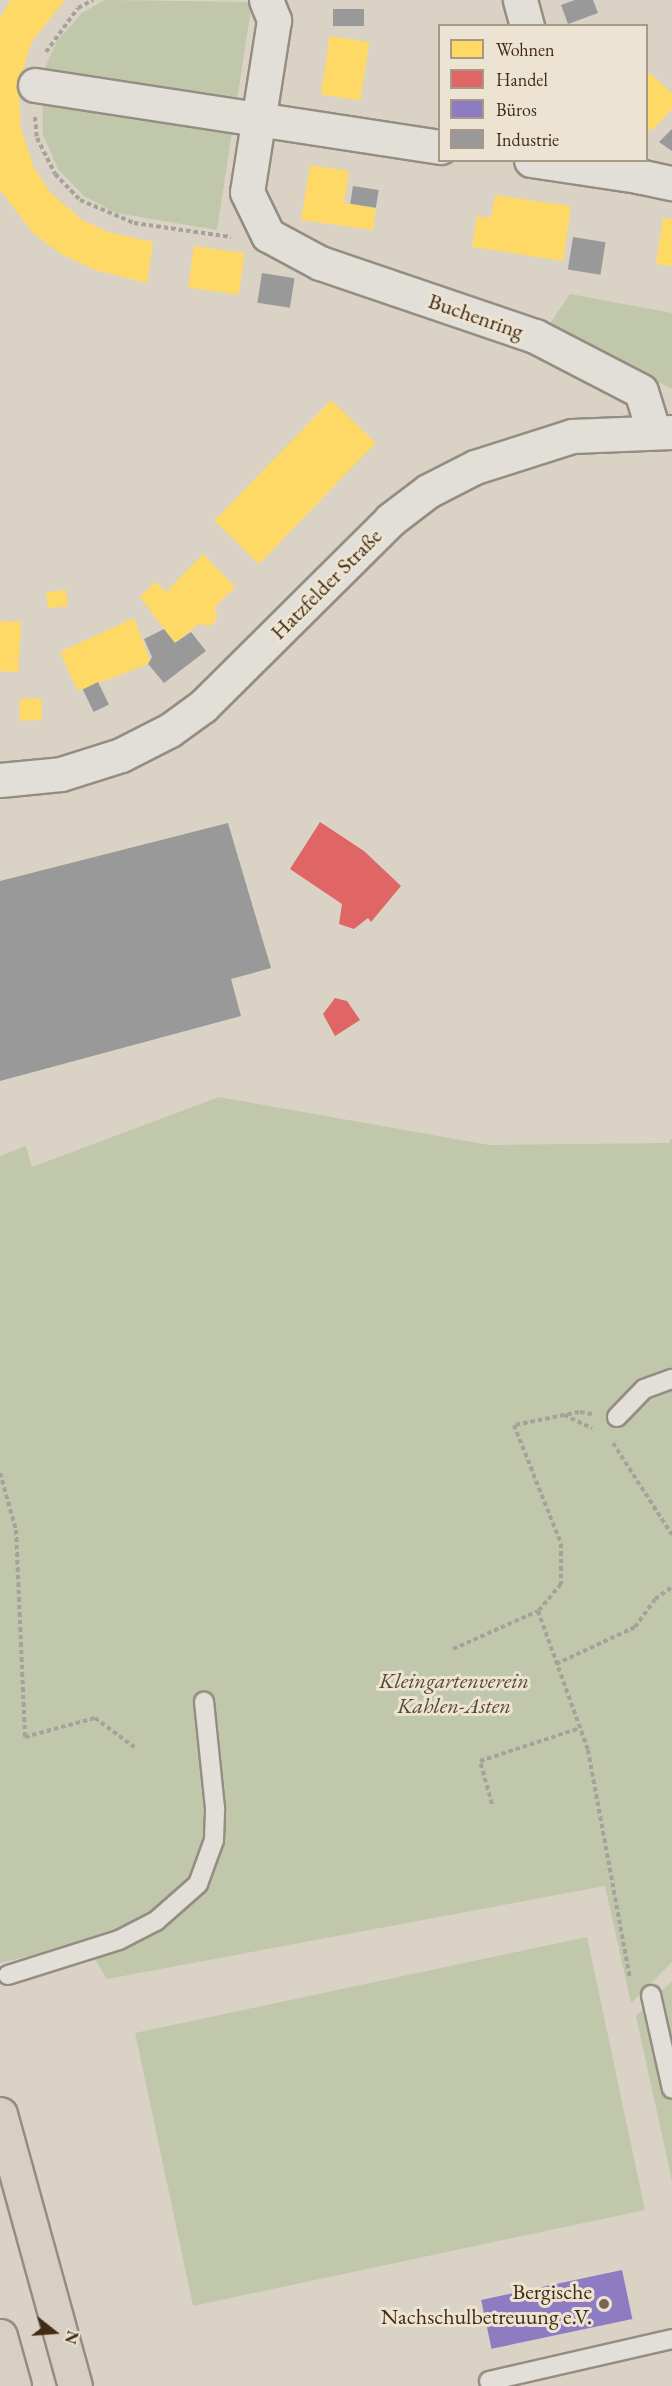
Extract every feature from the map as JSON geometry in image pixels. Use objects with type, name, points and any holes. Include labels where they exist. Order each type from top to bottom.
[{"type":"highway","points":[[0,2114],[74,2383]]},
{"type":"highway","points":[[0,2336],[14,2386]]},
{"type":"street","points":[[266,0],[274,20],[247,192],[267,235]]},
{"type":"street","points":[[520,0],[526,24]]},
{"type":"street","points":[[35,85],[438,147]]},
{"type":"street","points":[[553,162],[631,169],[672,183]]},
{"type":"street","name":"Buchenring","points":[[267,235],[320,263],[535,336],[641,391],[663,431]]},
{"type":"street","name":"Hatzfelder Straße","points":[[0,780],[61,774],[121,755],[170,730],[203,706],[390,520],[428,491],[524,450],[573,436],[663,431]]},
{"type":"lane","points":[[617,1417],[644,1389],[672,1379]]},
{"type":"lane","points":[[8,1976],[119,1940],[156,1921],[198,1884],[212,1848],[215,1808],[204,1702]]},
{"type":"lane","points":[[651,1995],[672,2090]]},
{"type":"lane","points":[[489,2381],[672,2339]]},
{"type":"path","points":[[93,0],[53,38],[35,85],[38,138],[56,174],[80,200],[135,223],[241,238],[267,235]]},
{"type":"path","points":[[453,1649],[538,1611],[561,1584],[564,1562],[548,1504],[514,1425],[579,1412],[617,1417]]},
{"type":"path","points":[[623,1456],[672,1535]]},
{"type":"path","points":[[0,1473],[16,1530],[25,1737],[95,1718],[134,1747]]},
{"type":"path","points":[[556,1664],[626,1633],[672,1587]]},
{"type":"path","points":[[538,1611],[580,1728],[635,1998],[651,1995]]},
{"type":"path","points":[[492,1804],[480,1761],[580,1728]]},
{"type":"green space","points":[[105,0],[252,2],[217,230],[116,213],[84,196],[58,169],[43,135],[42,74],[57,41],[82,13]]},
{"type":"green space","points":[[570,294],[672,313],[672,389],[547,328]]},
{"type":"green space","name":"Kleingartenverein Kahlen-Asten","points":[[219,1097],[489,1145],[669,1143],[672,1138],[672,1962],[631,2003],[605,1886],[107,1979],[85,1943],[0,1963],[0,1156],[26,1146],[32,1167]]},
{"type":"green space","points":[[587,1937],[645,2210],[193,2306],[135,2033]]},
{"type":"green space","points":[[672,1981],[672,2181],[636,2016]]},
{"type":"building: Wohnen","points":[[11,0],[65,0],[32,41],[19,83],[20,126],[34,168],[50,192],[82,220],[108,232],[153,242],[147,283],[95,270],[61,254],[33,233],[0,190],[0,17]]},
{"type":"building: Wohnen","points":[[330,36],[370,42],[360,101],[321,94]]},
{"type":"building: Wohnen","points":[[648,72],[672,93],[672,109],[652,130],[648,130]]},
{"type":"building: Wohnen","points":[[310,165],[349,171],[344,203],[376,208],[373,230],[301,220]]},
{"type":"building: Wohnen","points":[[495,195],[571,206],[563,261],[472,247],[477,216],[491,218]]},
{"type":"building: Wohnen","points":[[663,218],[672,219],[672,266],[656,264]]},
{"type":"building: Wohnen","points":[[194,246],[245,253],[239,295],[188,288]]},
{"type":"building: Wohnen","points":[[331,400],[376,443],[259,564],[214,521]]},
{"type":"building: Wohnen","points":[[203,554],[235,587],[215,607],[217,619],[210,626],[198,624],[175,643],[140,597],[155,582],[166,592]]},
{"type":"building: Wohnen","points":[[66,590],[68,606],[48,608],[46,592]]},
{"type":"building: Wohnen","points":[[134,618],[151,663],[78,691],[60,652]]},
{"type":"building: Wohnen","points":[[0,621],[21,622],[18,672],[0,671]]},
{"type":"building: Wohnen","points":[[41,698],[42,720],[20,721],[19,699]]},
{"type":"building: Handel","points":[[320,822],[364,851],[401,886],[371,922],[368,918],[354,929],[339,924],[342,904],[290,869]]},
{"type":"building: Handel","points":[[335,998],[347,1001],[360,1020],[335,1036],[323,1014]]},
{"type":"building: Büros","points":[[622,2270],[632,2319],[492,2349],[481,2300]]},
{"type":"building: Industrie","points":[[575,0],[593,0],[598,13],[568,24],[561,5]]},
{"type":"building: Industrie","points":[[333,9],[364,9],[364,26],[333,26]]},
{"type":"building: Industrie","points":[[672,129],[672,151],[659,142]]},
{"type":"building: Industrie","points":[[353,186],[379,190],[376,208],[350,204]]},
{"type":"building: Industrie","points":[[573,237],[606,242],[600,275],[568,270]]},
{"type":"building: Industrie","points":[[262,273],[295,278],[290,308],[257,303]]},
{"type":"building: Industrie","points":[[164,629],[175,643],[191,632],[206,651],[164,683],[148,664],[152,657],[144,639]]},
{"type":"building: Industrie","points":[[98,682],[109,704],[94,712],[83,689]]},
{"type":"building: Industrie","points":[[228,823],[271,968],[231,979],[241,1016],[0,1081],[0,881]]},
{"type":"place","name":"Bergische Nachschulbetreuung e.V.","points":[[604,2304]]}]
